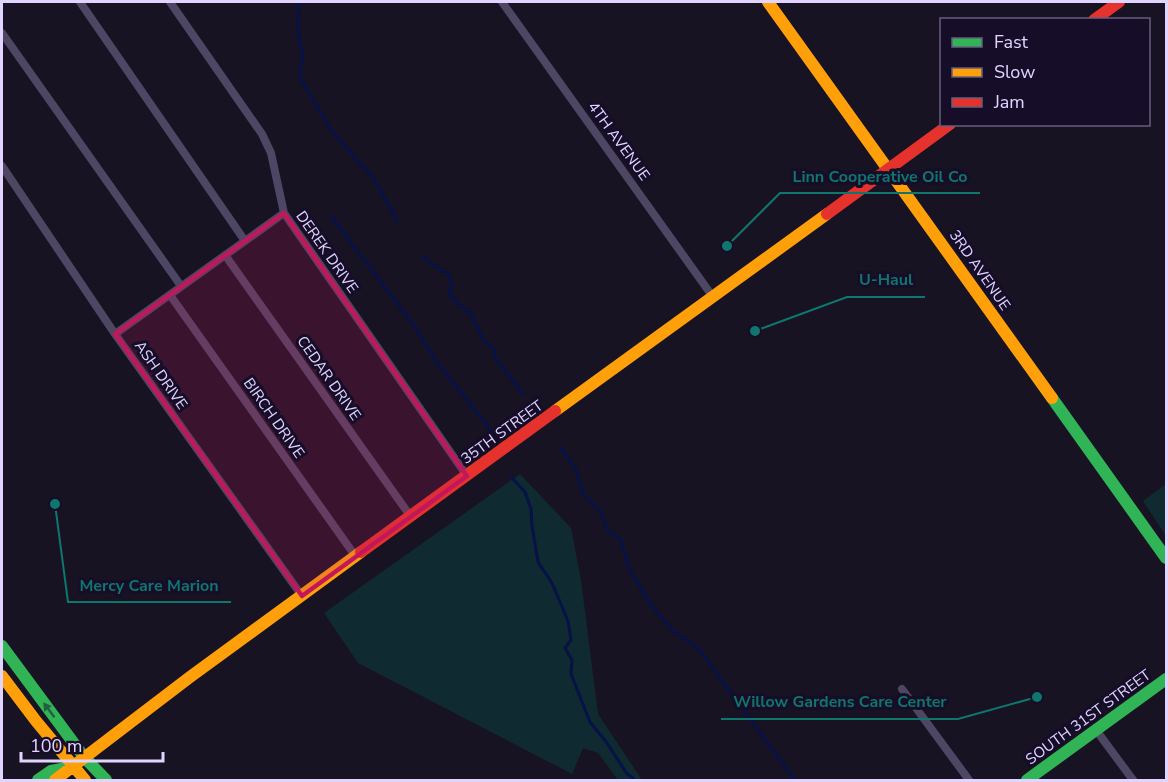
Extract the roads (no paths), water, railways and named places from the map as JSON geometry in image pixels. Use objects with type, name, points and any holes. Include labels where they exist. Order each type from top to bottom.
[{"type":"street","points":[[80,2],[244,241]]},
{"type":"street","name":"DEREK DRIVE","points":[[170,2],[262,134],[271,153],[284,213],[467,476]]},
{"type":"street","name":"4TH AVENUE","points":[[502,2],[713,297]]},
{"type":"street","name":"3RD AVENUE","points":[[768,2],[1167,558]]},
{"type":"street","points":[[1097,18],[1119,2]]},
{"type":"street","points":[[2,33],[182,286]]},
{"type":"street","name":"35TH STREET","points":[[55,780],[190,677],[947,126]]},
{"type":"street","name":"ASH DRIVE","points":[[2,166],[115,334],[302,596]]},
{"type":"street","points":[[115,334],[284,213]]},
{"type":"street","name":"CEDAR DRIVE","points":[[225,255],[411,517]]},
{"type":"street","name":"BIRCH DRIVE","points":[[170,295],[356,557]]},
{"type":"street","points":[[2,646],[84,757],[106,780]]},
{"type":"street","points":[[2,676],[85,780]]},
{"type":"street","name":"SOUTH 31ST STREET","points":[[1027,780],[1167,679]]},
{"type":"street","points":[[902,689],[969,780]]},
{"type":"street","points":[[1096,730],[1133,780]]},
{"type":"street","name":"35TH STREET","points":[[38,780],[51,771],[72,766]]},
{"type":"waterway","points":[[299,2],[298,31],[303,59],[299,74],[331,130],[373,178],[397,221]]},
{"type":"waterway","points":[[331,216],[415,327],[436,361],[490,429],[494,441]]},
{"type":"waterway","points":[[422,256],[449,275],[452,286],[449,294],[462,308],[469,311],[484,341],[494,349],[495,358],[523,394]]},
{"type":"waterway","points":[[560,447],[576,469],[582,492],[600,511],[608,531],[620,539],[627,564],[648,601],[673,631],[698,648],[795,780]]},
{"type":"waterway","points":[[511,477],[525,492],[531,509],[538,562],[552,583],[568,621],[571,640],[565,648],[572,660],[571,674],[590,722],[633,780]]},
{"type":"place","name":"Linn Cooperative Oil Co","points":[[727,246]]},
{"type":"place","name":"U-Haul","points":[[755,331]]},
{"type":"place","name":"Mercy Care Marion","points":[[55,504]]},
{"type":"place","name":"Willow Gardens Care Center","points":[[1037,697]]}]
